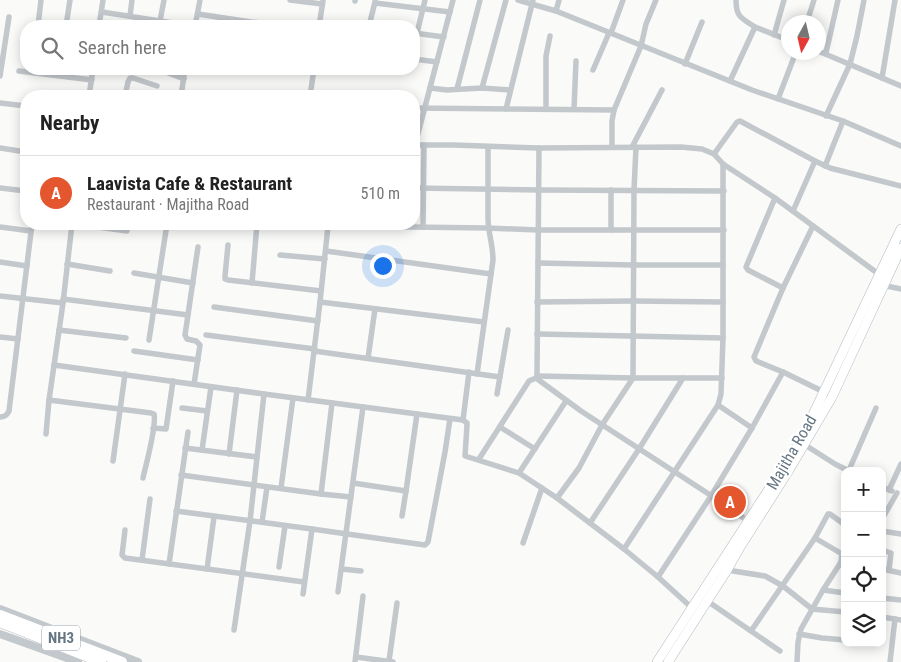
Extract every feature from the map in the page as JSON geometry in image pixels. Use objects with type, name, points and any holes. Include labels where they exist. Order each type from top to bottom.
[{"type":"highway","name":"NH3","points":[[0,615],[122,662]]},
{"type":"highway","name":"NH3","points":[[0,622],[101,662]]},
{"type":"main road","name":"Majitha Road","points":[[668,662],[748,521],[832,397],[901,229]]},
{"type":"main road","name":"Majitha Road","points":[[657,662],[692,608],[727,570],[802,443],[824,392],[881,280],[901,248]]},
{"type":"street","points":[[39,20],[41,0]]},
{"type":"street","points":[[67,20],[70,0]]},
{"type":"street","points":[[101,20],[103,0]]},
{"type":"street","points":[[130,16],[132,0]]},
{"type":"street","points":[[160,20],[164,0]]},
{"type":"street","points":[[196,20],[200,0]]},
{"type":"street","points":[[290,0],[323,2],[320,20]]},
{"type":"street","points":[[419,20],[425,0]]},
{"type":"street","points":[[420,125],[453,0]]},
{"type":"street","points":[[457,89],[480,0]]},
{"type":"street","points":[[482,88],[506,0]]},
{"type":"street","points":[[518,0],[533,2],[685,64],[843,121],[901,146]]},
{"type":"street","points":[[556,11],[560,0]]},
{"type":"street","points":[[593,70],[623,0]]},
{"type":"street","points":[[612,147],[614,110],[641,46],[646,24],[656,0]]},
{"type":"street","points":[[736,0],[738,15],[755,27],[781,38]]},
{"type":"street","points":[[774,35],[784,0]]},
{"type":"street","points":[[809,15],[814,0]]},
{"type":"street","points":[[838,0],[826,54],[901,86]]},
{"type":"street","points":[[826,116],[850,64],[864,0]]},
{"type":"street","points":[[882,78],[895,0]]},
{"type":"street","points":[[370,20],[375,2],[450,12]]},
{"type":"street","points":[[506,109],[533,2]]},
{"type":"street","points":[[102,12],[154,20]]},
{"type":"street","points":[[198,14],[238,20]]},
{"type":"street","points":[[0,76],[9,16]]},
{"type":"street","points":[[685,64],[702,22]]},
{"type":"street","points":[[730,81],[755,27]]},
{"type":"street","points":[[420,34],[444,37]]},
{"type":"street","points":[[546,109],[546,56],[550,36]]},
{"type":"street","points":[[420,60],[437,62]]},
{"type":"street","points":[[778,99],[793,60]]},
{"type":"street","points":[[574,109],[576,61]]},
{"type":"street","points":[[51,75],[92,80]]},
{"type":"street","points":[[91,90],[92,75]]},
{"type":"street","points":[[174,75],[184,79]]},
{"type":"street","points":[[182,90],[185,75]]},
{"type":"street","points":[[311,90],[313,75]]},
{"type":"street","points":[[126,90],[130,78],[157,86]]},
{"type":"street","points":[[430,88],[447,90],[482,88],[510,90]]},
{"type":"street","points":[[557,498],[579,468],[602,426],[633,378],[634,147],[662,90]]},
{"type":"street","points":[[0,103],[20,105]]},
{"type":"street","points":[[420,108],[614,110]]},
{"type":"street","points":[[714,154],[737,122],[740,121],[825,166],[901,186]]},
{"type":"street","points":[[825,166],[843,121]]},
{"type":"street","points":[[420,145],[539,148],[681,147],[702,149],[714,154],[723,164],[793,211],[881,280],[901,289]]},
{"type":"street","points":[[423,227],[424,145]]},
{"type":"street","points":[[477,374],[493,255],[488,228],[488,147]]},
{"type":"street","points":[[0,148],[20,151]]},
{"type":"street","points":[[536,377],[539,148]]},
{"type":"street","points":[[793,211],[815,161]]},
{"type":"street","points":[[624,549],[718,405],[721,394],[724,265],[723,164]]},
{"type":"street","points":[[0,188],[20,191]]},
{"type":"street","points":[[420,188],[724,191]]},
{"type":"street","points":[[611,190],[611,230]]},
{"type":"street","points":[[775,198],[746,267],[748,270],[783,288]]},
{"type":"street","points":[[813,226],[783,288],[754,357],[756,360],[824,392]]},
{"type":"street","points":[[0,227],[20,230]]},
{"type":"street","points":[[420,227],[538,230],[724,230]]},
{"type":"street","points":[[0,417],[7,415],[9,411],[23,299],[31,231],[23,230]]},
{"type":"street","points":[[46,434],[71,230]]},
{"type":"street","points":[[149,340],[166,230]]},
{"type":"street","points":[[252,283],[256,230]]},
{"type":"street","points":[[308,400],[328,230]]},
{"type":"street","points":[[228,245],[225,278],[228,280],[321,291]]},
{"type":"street","points":[[194,384],[200,345],[186,338],[198,247]]},
{"type":"street","points":[[326,252],[490,274]]},
{"type":"street","points":[[280,255],[325,259]]},
{"type":"street","points":[[0,262],[27,266]]},
{"type":"street","points":[[538,263],[634,266],[724,265]]},
{"type":"street","points":[[66,264],[110,271]]},
{"type":"street","points":[[134,273],[193,283]]},
{"type":"street","points":[[0,296],[188,315]]},
{"type":"street","points":[[320,302],[484,322]]},
{"type":"street","points":[[537,302],[723,302]]},
{"type":"street","points":[[214,307],[318,321]]},
{"type":"street","points":[[368,358],[375,309]]},
{"type":"street","points":[[59,330],[126,338]]},
{"type":"street","points":[[497,394],[508,330]]},
{"type":"street","points":[[537,334],[723,338]]},
{"type":"street","points":[[206,335],[500,377]]},
{"type":"street","points":[[0,336],[18,339]]},
{"type":"street","points":[[134,351],[198,360]]},
{"type":"street","points":[[54,365],[463,420],[467,423],[466,456],[519,473],[557,498],[624,549],[692,608]]},
{"type":"street","points":[[463,420],[469,372]]},
{"type":"street","points":[[658,577],[711,496],[783,372]]},
{"type":"street","points":[[113,461],[125,374]]},
{"type":"street","points":[[478,460],[529,381],[536,377],[722,378]]},
{"type":"street","points":[[536,377],[602,426],[748,521]]},
{"type":"street","points":[[590,523],[683,378]]},
{"type":"street","points":[[153,428],[166,429],[173,381]]},
{"type":"street","points":[[202,450],[211,387]]},
{"type":"street","points":[[229,454],[237,390]]},
{"type":"street","points":[[234,630],[250,520],[264,394]]},
{"type":"street","points":[[281,488],[293,398]]},
{"type":"street","points":[[49,400],[154,414],[155,418],[143,478]]},
{"type":"street","points":[[519,473],[566,401]]},
{"type":"street","points":[[321,494],[332,403]]},
{"type":"street","points":[[718,405],[752,428]]},
{"type":"street","points":[[182,408],[207,411]]},
{"type":"street","points":[[338,592],[363,408]]},
{"type":"street","points":[[851,467],[876,408]]},
{"type":"street","points":[[402,516],[417,414]]},
{"type":"street","points":[[176,512],[250,520],[423,546],[428,542],[450,419]]},
{"type":"street","points":[[500,427],[534,449]]},
{"type":"street","points":[[169,564],[188,432]]},
{"type":"street","points":[[802,443],[841,467]]},
{"type":"street","points":[[185,448],[257,457]]},
{"type":"street","points":[[889,490],[901,464]]},
{"type":"street","points":[[181,475],[351,498]]},
{"type":"street","points":[[353,484],[406,491]]},
{"type":"street","points":[[262,522],[268,486]]},
{"type":"street","points":[[523,543],[542,488]]},
{"type":"street","points":[[886,489],[899,494],[886,514]]},
{"type":"street","points":[[142,560],[150,499]]},
{"type":"street","points":[[752,631],[815,538],[828,514],[841,522]]},
{"type":"street","points":[[207,569],[214,516]]},
{"type":"street","points":[[279,567],[285,526]]},
{"type":"street","points":[[303,594],[312,529]]},
{"type":"street","points":[[125,530],[123,557],[304,582]]},
{"type":"street","points":[[886,532],[901,534]]},
{"type":"street","points":[[815,538],[842,554],[842,557]]},
{"type":"street","points":[[886,551],[891,553],[886,570],[901,572]]},
{"type":"street","points":[[797,662],[801,629],[823,590],[841,565]]},
{"type":"street","points":[[342,569],[361,571]]},
{"type":"street","points":[[727,570],[765,576],[783,586],[812,609],[841,612]]},
{"type":"street","points":[[823,590],[841,592]]},
{"type":"street","points":[[363,596],[356,660],[393,662]]},
{"type":"street","points":[[703,598],[780,651]]},
{"type":"street","points":[[886,598],[901,600]]},
{"type":"street","points":[[388,661],[397,603]]},
{"type":"street","points":[[0,609],[138,662]]},
{"type":"street","points":[[890,662],[898,620]]},
{"type":"street","points":[[0,634],[78,662]]},
{"type":"street","points":[[799,634],[841,640]]},
{"type":"place","name":"Laavista Cafe & Restaurant","points":[[730,502]]}]
